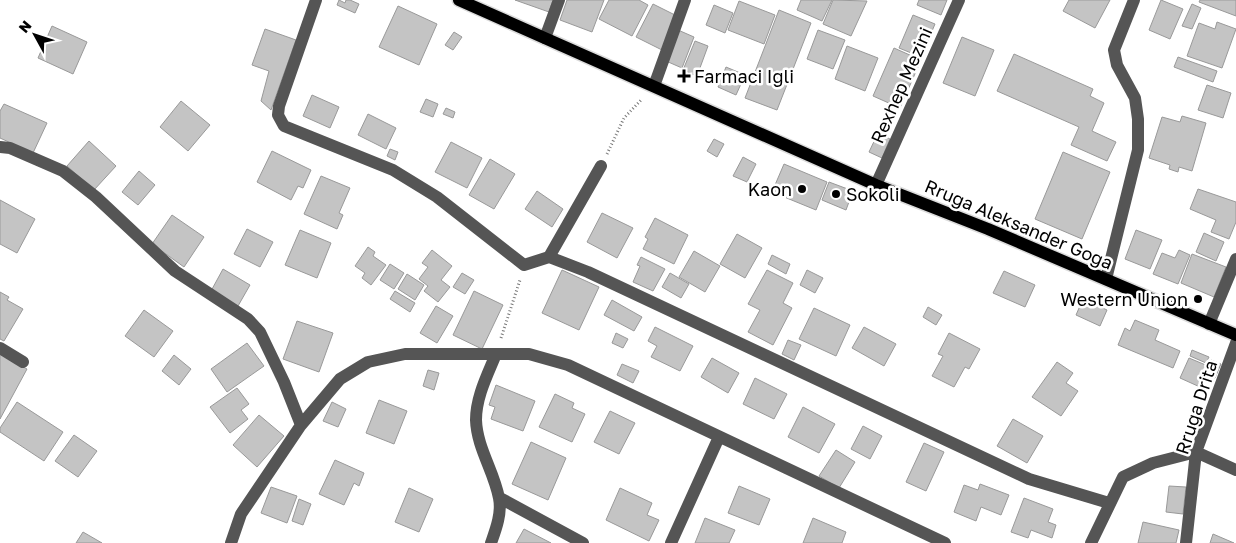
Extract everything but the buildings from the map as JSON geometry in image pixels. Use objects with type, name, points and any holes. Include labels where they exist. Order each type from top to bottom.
[{"type":"main road","name":"Rruga Aleksander Goga","points":[[461,0],[876,185],[1236,335]]},
{"type":"street","points":[[316,0],[279,106],[278,115],[284,126],[393,170],[437,197],[524,265],[549,257],[588,272],[1029,480],[1110,503]]},
{"type":"street","points":[[545,38],[559,0]]},
{"type":"street","points":[[654,86],[686,0]]},
{"type":"street","name":"Rexhep Mezini","points":[[876,185],[959,0]]},
{"type":"street","points":[[1106,280],[1138,150],[1138,119],[1135,98],[1117,65],[1114,50],[1134,0]]},
{"type":"street","points":[[0,147],[10,148],[63,171],[96,197],[175,271],[248,319],[264,341],[284,382],[301,425]]},
{"type":"street","points":[[549,257],[602,166]]},
{"type":"street","points":[[1209,324],[1236,260]]},
{"type":"street","name":"Rruga Drita","points":[[1186,543],[1196,452],[1236,342]]},
{"type":"street","points":[[0,348],[23,362]]},
{"type":"street","points":[[231,543],[241,514],[301,425],[340,379],[368,362],[405,354],[529,354],[568,365],[944,543]]},
{"type":"street","points":[[492,543],[499,516],[500,498],[481,447],[476,421],[479,395],[496,354]]},
{"type":"street","points":[[671,543],[719,437]]},
{"type":"street","points":[[1091,543],[1123,477],[1153,463],[1196,452],[1236,470]]},
{"type":"street","points":[[500,498],[583,543]]},
{"type":"path","points":[[602,166],[624,118],[654,86]]},
{"type":"path","points":[[496,354],[524,265]]},
{"type":"place","name":"Farmaci Igli","points":[[684,76]]},
{"type":"place","name":"Kaon","points":[[802,189]]},
{"type":"place","name":"Sokoli","points":[[836,194]]},
{"type":"place","name":"Western Union","points":[[1198,299]]}]
